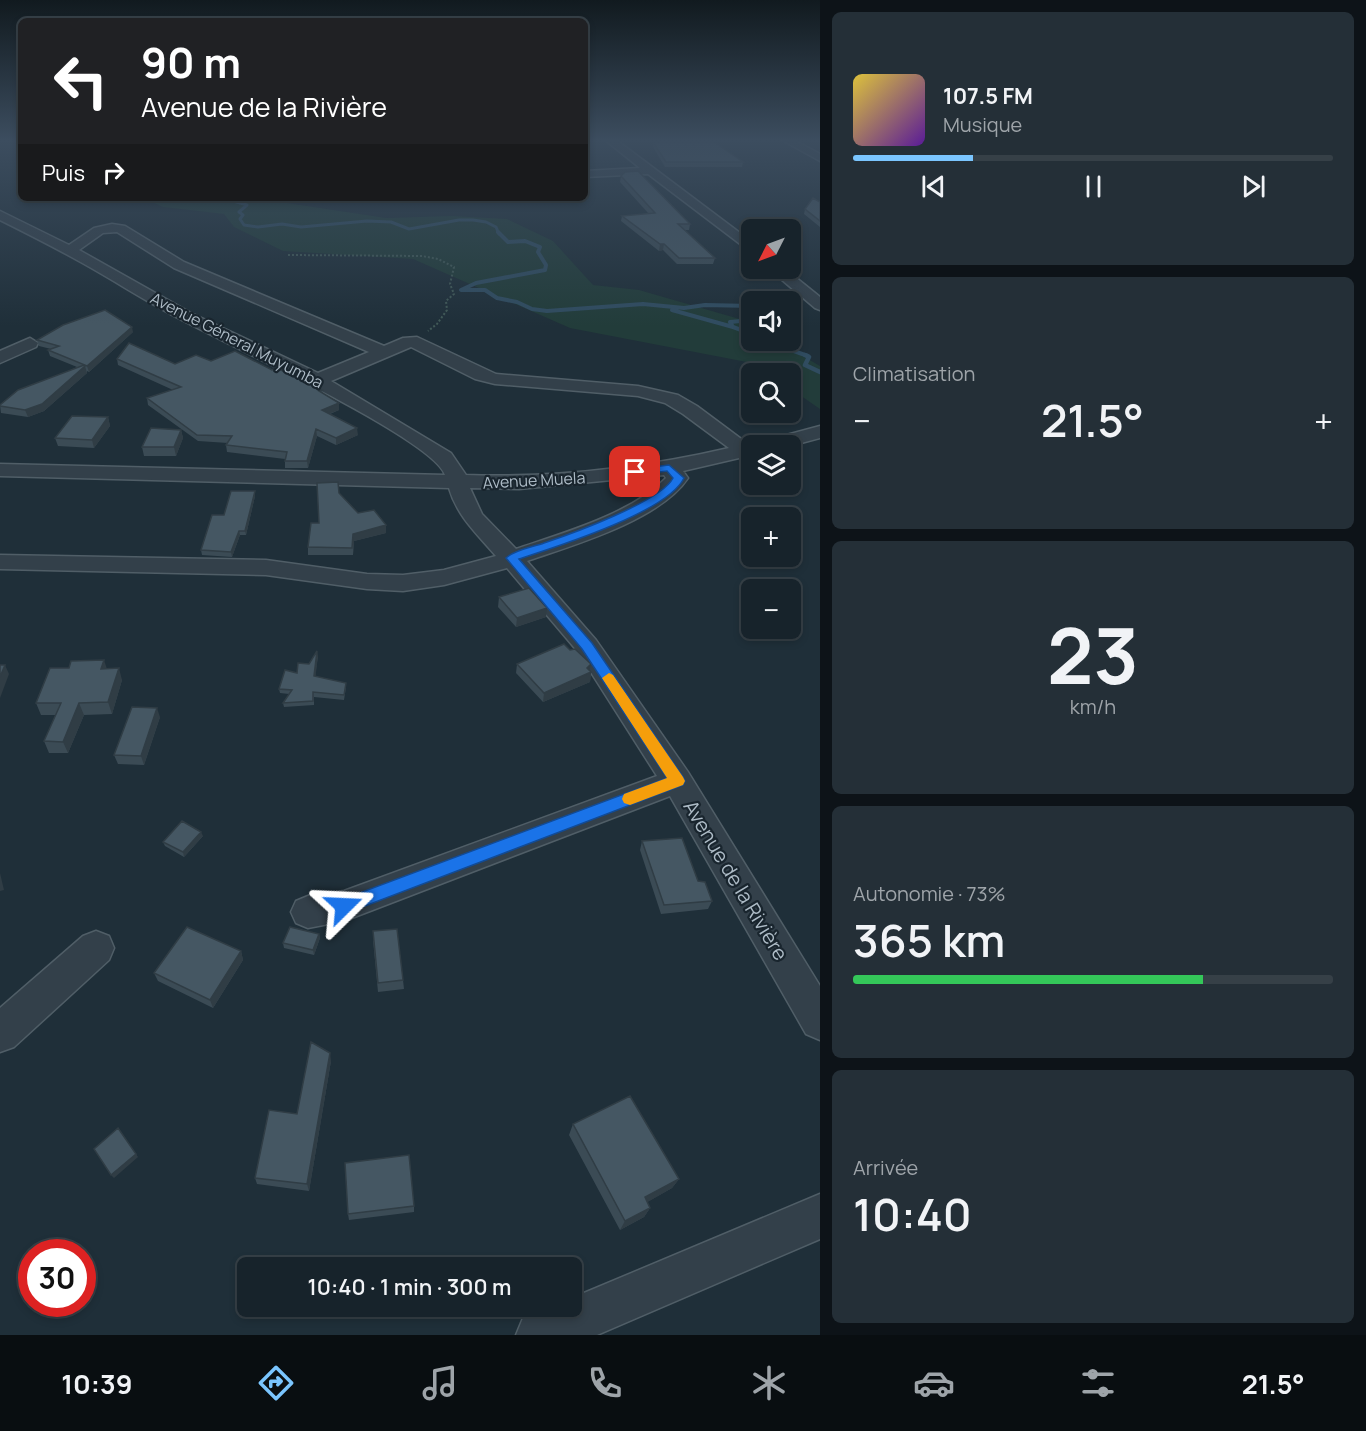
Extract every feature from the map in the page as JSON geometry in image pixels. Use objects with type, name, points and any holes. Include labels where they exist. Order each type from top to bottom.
[{"type":"street","points":[[690,201],[741,241]]},
{"type":"street","name":"Avenue Géneral Muyumba","points":[[0,215],[70,251],[185,316],[317,380],[408,433],[444,457],[450,463],[458,482]]},
{"type":"street","points":[[70,251],[96,230],[120,228],[180,266],[385,353]]},
{"type":"street","points":[[788,279],[820,305]]},
{"type":"street","points":[[317,380],[409,342],[417,342],[481,375],[495,379],[638,391],[670,399],[741,445]]},
{"type":"street","points":[[0,358],[30,343]]},
{"type":"street","points":[[801,437],[820,432]]},
{"type":"street","name":"Avenue Muela","points":[[0,470],[458,482],[558,480],[669,468],[741,452]]},
{"type":"street","points":[[0,562],[275,568],[389,583],[422,582],[512,558],[583,533],[649,503],[675,486],[678,478],[669,468]]},
{"type":"street","name":"Avenue de la Rivière","points":[[458,482],[463,500],[473,517],[512,558],[587,646],[677,781],[820,1021]]},
{"type":"street","points":[[308,912],[344,906],[677,781]]},
{"type":"street","points":[[0,1033],[96,948]]},
{"type":"street","points":[[540,1335],[820,1216]]},
{"type":"path","points":[[288,255],[411,256],[435,257],[447,261],[454,267],[450,284],[454,294],[446,301],[447,310],[442,319],[417,342]]},
{"type":"green space","points":[[151,201],[276,201],[386,218],[452,216],[507,219],[553,241],[593,285],[639,290],[741,319],[741,351],[794,351],[820,366],[820,409],[801,396],[801,363],[752,363],[570,328],[413,259],[283,251],[234,227],[224,214],[163,207]]},
{"type":"building","points":[[644,201],[668,201],[690,224],[678,224],[715,258],[679,258],[664,244],[660,244],[622,216],[655,213]]},
{"type":"building","points":[[811,201],[820,202],[820,221],[805,209]]},
{"type":"building","points":[[105,310],[132,327],[87,366],[48,350],[59,346],[37,340],[63,325]]},
{"type":"building","points":[[129,343],[175,364],[196,355],[211,361],[235,351],[272,370],[277,368],[322,390],[319,391],[339,403],[322,410],[357,428],[336,438],[316,429],[307,461],[285,461],[287,452],[226,445],[232,436],[197,435],[147,398],[181,387],[117,359]]},
{"type":"building","points":[[84,365],[42,404],[25,410],[0,406],[18,390]]},
{"type":"building","points":[[72,416],[108,417],[92,440],[55,438]]},
{"type":"building","points":[[151,428],[181,430],[174,447],[142,447]]},
{"type":"building","points":[[338,482],[339,493],[358,513],[374,510],[386,525],[353,534],[352,548],[308,547],[311,523],[319,523],[317,483]]},
{"type":"building","points":[[231,491],[255,491],[245,531],[239,531],[231,552],[201,550],[212,515],[224,515]]},
{"type":"building","points":[[529,588],[547,608],[517,618],[499,597]]},
{"type":"building","points":[[564,644],[570,650],[575,649],[591,664],[587,668],[591,672],[544,693],[517,664]]},
{"type":"building","points":[[317,651],[314,676],[346,683],[344,695],[313,692],[313,701],[283,703],[292,690],[279,689],[285,670],[297,673],[298,663],[309,664]]},
{"type":"building","points":[[104,660],[101,669],[119,668],[108,702],[79,703],[63,742],[44,741],[61,703],[36,703],[50,668],[69,668],[71,661]]},
{"type":"building","points":[[0,665],[5,665],[0,677]]},
{"type":"building","points":[[132,707],[157,708],[141,756],[114,755]]},
{"type":"building","points":[[182,821],[201,832],[183,852],[163,842]]},
{"type":"building","points":[[682,838],[698,881],[705,882],[712,901],[664,905],[642,841]]},
{"type":"building","points":[[187,927],[241,951],[210,1000],[154,973]]},
{"type":"building","points":[[290,927],[319,934],[313,950],[283,943]]},
{"type":"building","points":[[397,929],[403,980],[378,983],[373,931]]},
{"type":"building","points":[[311,1042],[330,1053],[307,1184],[255,1178],[269,1110],[297,1114]]},
{"type":"building","points":[[630,1096],[679,1179],[645,1197],[650,1208],[625,1221],[573,1124]]},
{"type":"building","points":[[118,1128],[136,1154],[111,1175],[94,1149]]},
{"type":"building","points":[[409,1155],[414,1206],[348,1214],[345,1163]]},
{"type":"waterway","points":[[234,201],[247,205],[239,212],[243,215],[240,219],[244,225],[258,227],[282,224],[301,227],[367,221],[391,222],[409,229],[459,220],[473,220],[486,222],[496,227],[498,232]]},
{"type":"waterway","points":[[498,232],[508,242],[525,241],[540,247],[538,252],[546,265],[545,270],[476,283],[461,290],[485,290],[497,298],[517,302],[532,309],[547,311],[643,304],[684,308],[705,305],[741,306]]},
{"type":"waterway","points":[[672,310],[733,327]]},
{"type":"waterway","points":[[733,327],[730,322],[741,321]]},
{"type":"waterway","points":[[733,327],[741,330]]},
{"type":"waterway","points":[[794,351],[808,356]]},
{"type":"waterway","points":[[805,355],[809,357],[805,365],[820,372]]},
{"type":"slow traffic","points":[[609,678],[677,781],[630,799]]},
{"type":"route","points":[[344,906],[677,781],[587,646],[512,558],[583,533],[649,503],[675,486],[678,478],[669,468],[635,472]]}]
